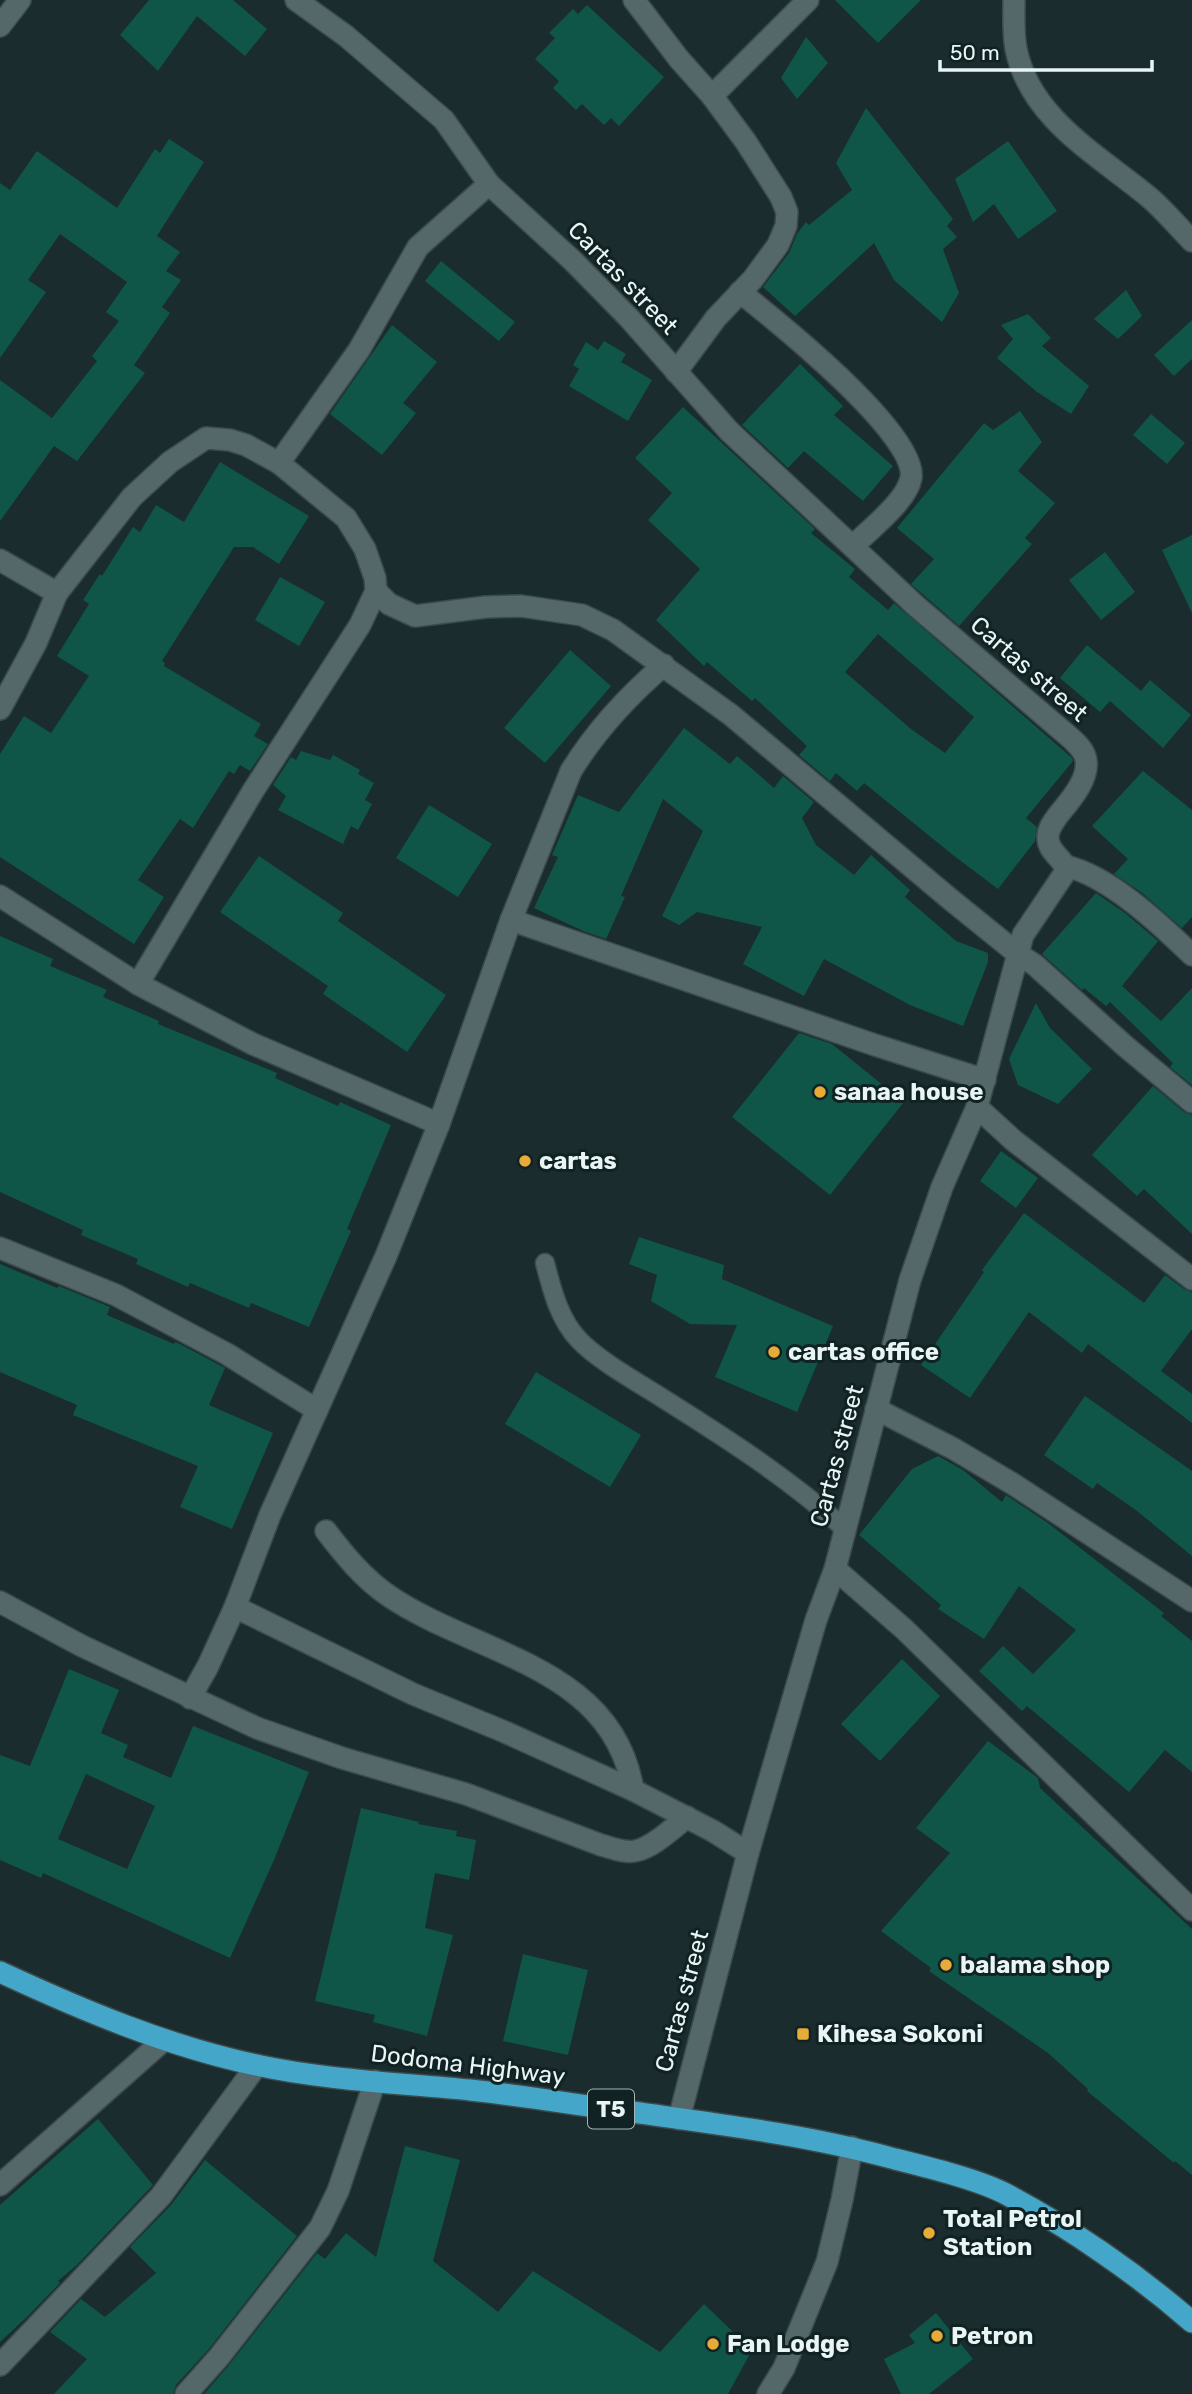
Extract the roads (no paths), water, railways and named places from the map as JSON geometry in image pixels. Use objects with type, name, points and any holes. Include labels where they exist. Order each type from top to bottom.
[{"type":"highway","name":"Dodoma Highway","points":[[0,1972],[62,2000],[164,2040],[257,2065],[375,2081],[472,2090],[679,2119],[852,2147],[928,2167],[1002,2192],[1097,2250],[1159,2293],[1192,2322]]},
{"type":"street","points":[[0,26],[20,0]]},
{"type":"street","name":"Cartas street","points":[[296,0],[346,36],[444,120],[489,184],[573,261],[629,318],[729,431],[916,606],[1059,729],[1085,756],[1087,766],[1079,787],[1048,832],[1051,850],[1065,866],[1062,879],[1027,927],[977,1107],[942,1187],[914,1268],[835,1569],[816,1620],[748,1853],[679,2119]]},
{"type":"street","points":[[634,0],[746,142],[781,197],[787,212],[786,226],[778,245],[753,279],[716,318],[676,372]]},
{"type":"street","points":[[712,96],[808,0]]},
{"type":"street","points":[[1014,0],[1016,50],[1024,73],[1043,107],[1102,161],[1152,200],[1192,241]]},
{"type":"street","points":[[279,463],[359,350],[418,247],[489,184]]},
{"type":"street","points":[[740,292],[835,372],[889,432],[909,461],[911,478],[907,489],[853,546]]},
{"type":"street","points":[[0,709],[36,643],[57,593],[132,497],[170,461],[206,438],[230,440],[246,445],[279,463],[346,518],[365,549],[375,578],[376,591],[360,625],[253,791],[138,984]]},
{"type":"street","points":[[0,560],[57,593]]},
{"type":"street","points":[[376,591],[389,604],[415,616],[486,607],[521,606],[582,615],[613,630],[731,715],[1018,954],[1035,965],[1192,1102]]},
{"type":"street","points":[[190,1698],[235,1607],[270,1515],[386,1256],[439,1124],[511,920],[571,771],[612,718],[664,665]]},
{"type":"street","points":[[1065,866],[1085,872],[1103,882],[1166,929],[1192,955]]},
{"type":"street","points":[[0,896],[138,984],[253,1044],[439,1124]]},
{"type":"street","points":[[511,920],[985,1080]]},
{"type":"street","points":[[977,1107],[1013,1140],[1192,1279]]},
{"type":"street","points":[[0,1248],[116,1295],[227,1354],[317,1410]]},
{"type":"street","points":[[876,1409],[954,1449],[1013,1484],[1192,1601]]},
{"type":"street","points":[[326,1531],[348,1559],[391,1597],[458,1634],[504,1652],[546,1673],[577,1696],[607,1724],[621,1746],[629,1767],[632,1790]]},
{"type":"street","points":[[835,1569],[914,1639],[1192,1910]]},
{"type":"street","points":[[1,1605],[257,1728],[342,1758],[466,1794],[590,1841],[636,1851],[664,1836],[687,1817]]},
{"type":"street","points":[[235,1607],[413,1694],[505,1732],[632,1790],[687,1817],[748,1853]]},
{"type":"street","points":[[0,2185],[164,2040]]},
{"type":"street","points":[[0,2365],[162,2196],[257,2065]]},
{"type":"street","points":[[187,2394],[320,2228],[338,2191],[375,2081]]},
{"type":"street","points":[[768,2394],[784,2368],[827,2262],[852,2147]]},
{"type":"lane","points":[[545,1263],[555,1302],[579,1340],[609,1363],[748,1453],[816,1503],[845,1529]]},
{"type":"place","name":"sanaa house","points":[[820,1092]]},
{"type":"place","name":"cartas","points":[[525,1161]]},
{"type":"place","name":"cartas office","points":[[774,1352]]},
{"type":"place","name":"balama shop","points":[[946,1965]]},
{"type":"place","name":"Kihesa Sokoni","points":[[803,2034]]},
{"type":"place","name":"Total Petrol Station","points":[[929,2233]]},
{"type":"place","name":"Petron","points":[[937,2336]]},
{"type":"place","name":"Fan Lodge","points":[[713,2344]]}]
